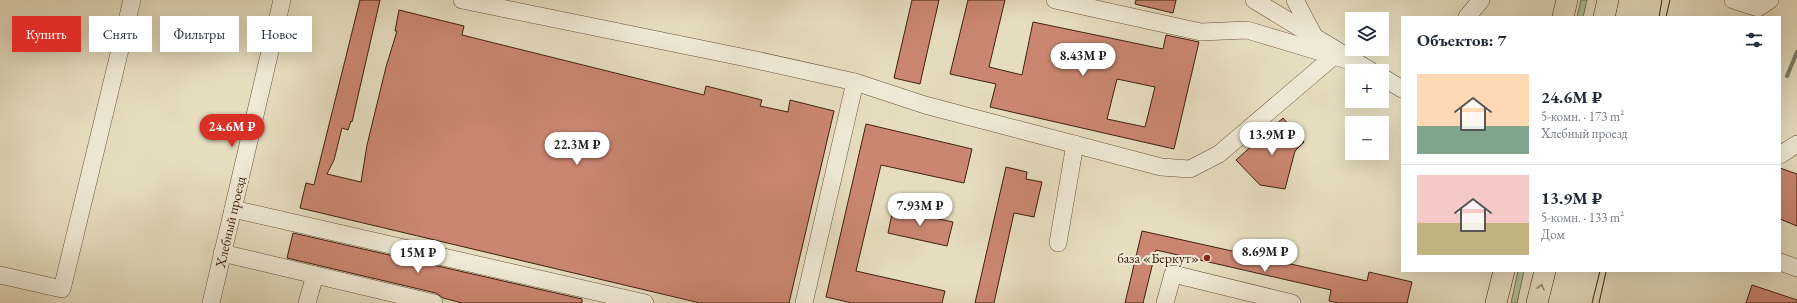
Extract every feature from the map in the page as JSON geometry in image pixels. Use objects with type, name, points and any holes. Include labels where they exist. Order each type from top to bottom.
[{"type":"main road","points":[[1563,16],[1567,0]]},
{"type":"main road","points":[[1604,16],[1608,0]]},
{"type":"main road","points":[[1496,303],[1504,272]]},
{"type":"main road","points":[[1537,303],[1545,272]]},
{"type":"street","points":[[0,275],[62,289],[132,0]]},
{"type":"street","name":"Хлебный проезд","points":[[211,303],[282,0]]},
{"type":"street","points":[[462,0],[756,60],[855,82],[925,105],[1161,167],[1190,169],[1219,154],[1334,56]]},
{"type":"street","points":[[1055,0],[1201,32],[1247,30],[1356,64]]},
{"type":"street","points":[[1254,0],[1359,64]]},
{"type":"street","points":[[1468,16],[1481,0]]},
{"type":"street","points":[[1734,0],[1758,8],[1770,0]]},
{"type":"street","points":[[1295,2],[1315,38]]},
{"type":"street","points":[[1389,81],[1401,88]]},
{"type":"street","points":[[804,303],[855,82]]},
{"type":"street","points":[[1058,243],[1075,144]]},
{"type":"street","points":[[1781,154],[1797,144]]},
{"type":"street","points":[[233,209],[645,303]]},
{"type":"street","points":[[222,252],[434,303]]},
{"type":"street","points":[[1781,262],[1797,268]]},
{"type":"street","points":[[1165,303],[1173,274],[1292,303]]},
{"type":"street","points":[[307,303],[315,275]]},
{"type":"green space","points":[[1581,0],[1587,0],[1583,16],[1577,16]]},
{"type":"green space","points":[[1518,272],[1524,272],[1517,303],[1511,303]]},
{"type":"building","points":[[360,0],[380,0],[352,122],[351,121],[348,130],[342,128],[334,160],[327,174],[361,182],[367,145],[386,67],[397,31],[395,31],[399,10],[464,26],[462,35],[704,95],[706,86],[762,100],[760,106],[788,112],[790,100],[834,111],[789,303],[700,303],[300,208],[306,183],[314,185]]},
{"type":"building","points":[[912,0],[939,0],[920,84],[894,78]]},
{"type":"building","points":[[968,0],[1005,0],[989,67],[1022,75],[1033,22],[1163,49],[1166,35],[1199,42],[1174,149],[990,107],[996,84],[950,74]],"holes":[[[1117,79],[1155,87],[1145,127],[1107,119]]]},
{"type":"building","points":[[1136,0],[1176,0],[1173,13],[1135,4]]},
{"type":"building","points":[[1283,118],[1304,142],[1295,151],[1285,189],[1260,185],[1236,160]]},
{"type":"building","points":[[866,124],[972,149],[964,183],[881,165],[856,271],[945,291],[942,303],[852,303],[826,297]]},
{"type":"building","points":[[1006,167],[1027,172],[1026,179],[1042,182],[1034,217],[1014,213],[994,303],[975,303]]},
{"type":"building","points":[[1781,168],[1797,174],[1797,226],[1781,219]]},
{"type":"building","points":[[893,209],[953,222],[947,246],[888,233]]},
{"type":"building","points":[[1142,231],[1367,281],[1369,272],[1412,282],[1407,303],[1339,303],[1329,301],[1331,290],[1156,250],[1143,303],[1125,303]]},
{"type":"building","points":[[293,233],[582,299],[582,303],[462,303],[443,298],[436,293],[287,258]]},
{"type":"building","points":[[1752,285],[1797,300],[1797,303],[1746,303]]},
{"type":"waterway","points":[[1787,76],[1797,52]]},
{"type":"tram line","points":[[1659,16],[1662,0]]},
{"type":"tram line","points":[[1666,16],[1670,0]]},
{"type":"tram line","points":[[1592,303],[1600,272]]},
{"type":"tram line","points":[[1599,303],[1606,272]]},
{"type":"place","name":"база «Беркут»","points":[[1207,258]]}]
